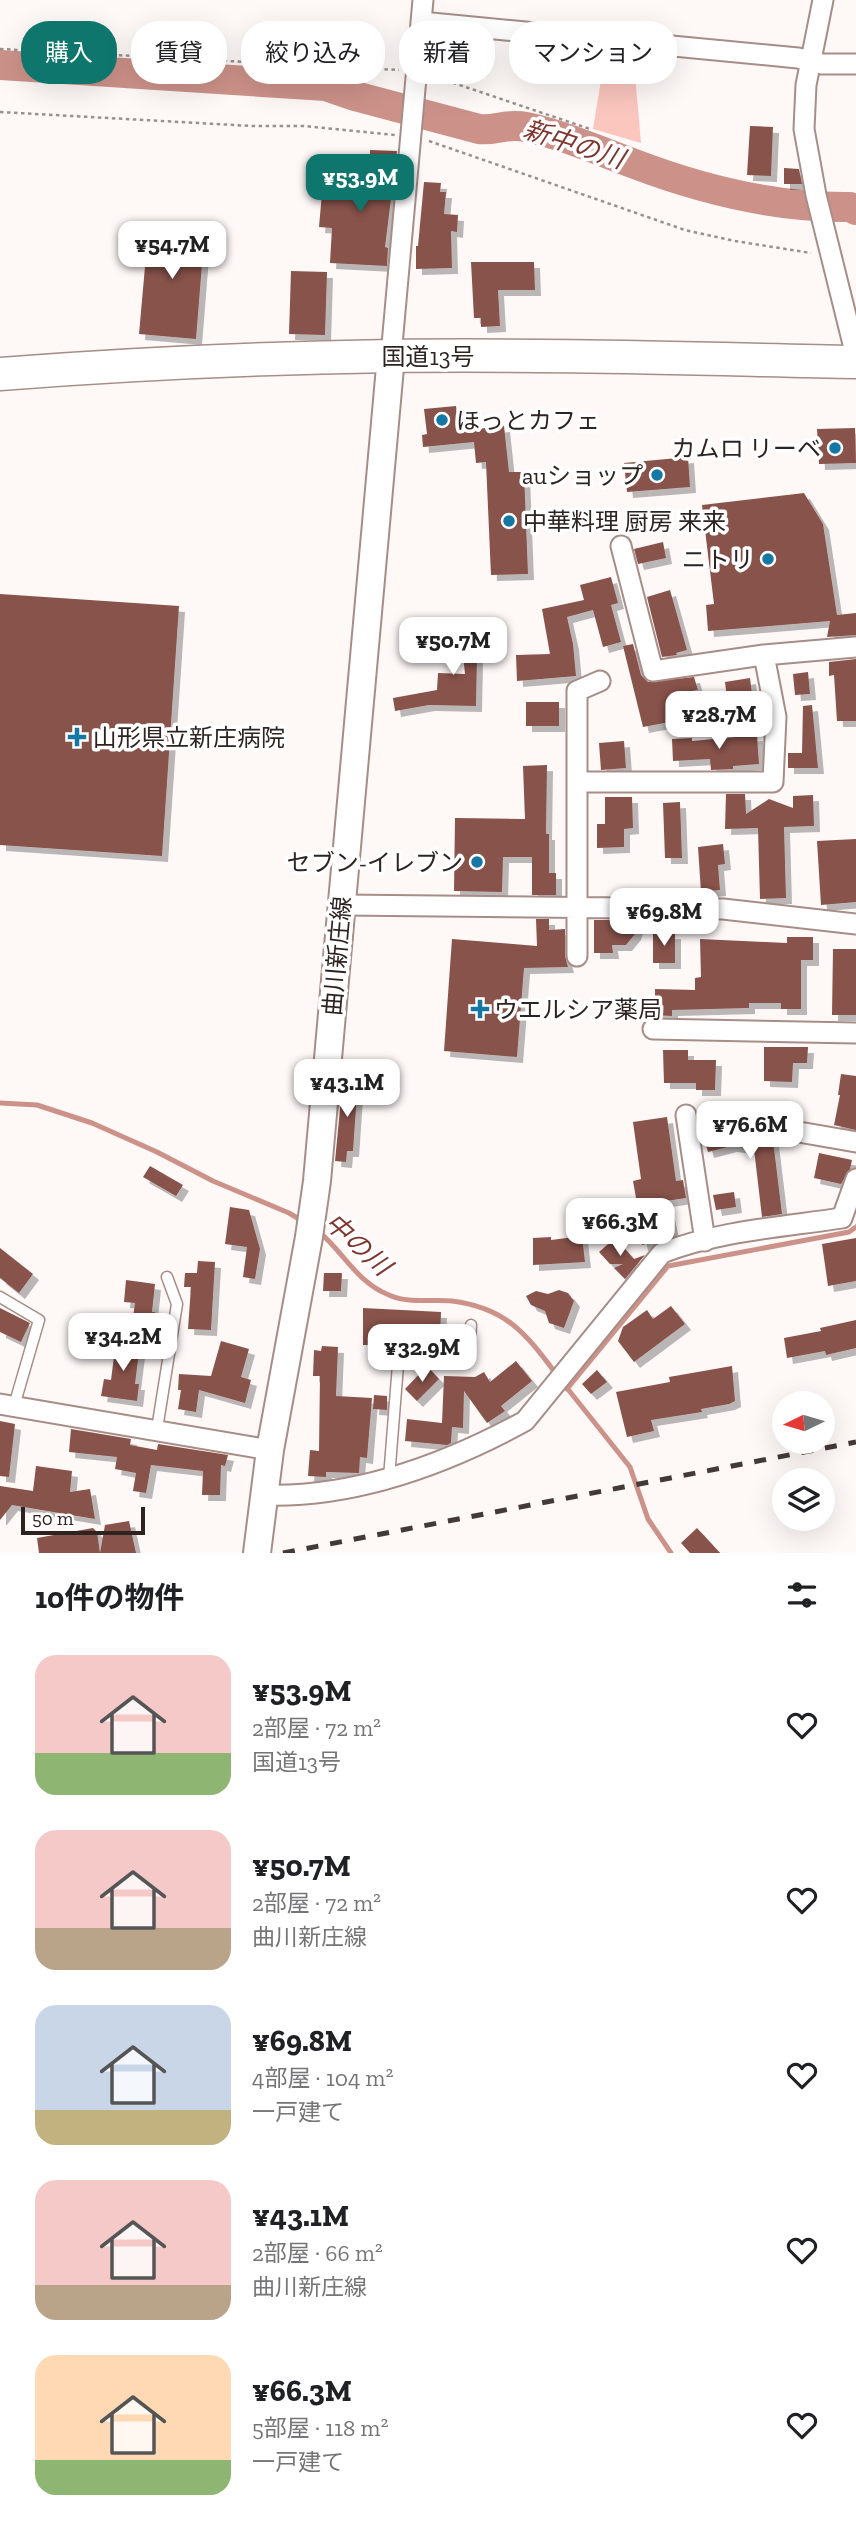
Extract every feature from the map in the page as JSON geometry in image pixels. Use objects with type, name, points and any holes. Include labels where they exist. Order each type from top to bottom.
[{"type":"highway","name":"国道13号","points":[[0,374],[146,364],[391,356],[856,362]]},
{"type":"main road","name":"曲川新庄線","points":[[257,1553],[270,1450],[317,1181],[391,356]]},
{"type":"street","points":[[421,21],[423,0]]},
{"type":"street","points":[[823,0],[804,101],[804,129],[816,195],[856,356]]},
{"type":"street","points":[[495,29],[798,58],[835,66],[856,64]]},
{"type":"street","points":[[391,356],[415,84]]},
{"type":"street","points":[[621,547],[653,671],[764,655],[856,647]]},
{"type":"street","points":[[577,782],[774,782],[776,717],[764,655]]},
{"type":"street","points":[[577,956],[577,691],[600,681]]},
{"type":"street","points":[[342,905],[723,909],[856,924]]},
{"type":"street","points":[[653,1029],[856,1033]]},
{"type":"street","points":[[686,1115],[705,1241]]},
{"type":"street","points":[[741,1122],[856,1142]]},
{"type":"street","points":[[264,1495],[298,1496],[351,1488],[390,1478],[494,1438],[525,1421],[662,1254],[705,1241],[849,1217],[856,1179]]},
{"type":"street","points":[[7,1405],[270,1450]]},
{"type":"lane","points":[[157,1429],[177,1304],[167,1277]]},
{"type":"lane","points":[[0,1297],[39,1320],[7,1405]]},
{"type":"lane","points":[[390,1478],[399,1352],[469,1357],[471,1325]]},
{"type":"path","points":[[0,49],[373,68],[399,73]]},
{"type":"path","points":[[460,84],[590,129]]},
{"type":"path","points":[[0,112],[252,126],[304,126],[411,134],[685,230],[735,241],[829,249]]},
{"type":"shaded area","points":[[600,84],[636,84],[641,143],[593,129]]},
{"type":"building","points":[[750,126],[773,127],[771,176],[747,175]]},
{"type":"building","points":[[370,150],[397,151],[385,247],[388,248],[387,266],[330,263],[332,228],[319,227],[323,181],[369,185]]},
{"type":"building","points":[[784,168],[799,169],[802,184],[784,184]]},
{"type":"building","points":[[424,182],[441,183],[440,192],[446,192],[444,214],[458,215],[457,232],[451,231],[452,268],[416,269],[416,246]]},
{"type":"building","points":[[149,222],[205,227],[196,339],[139,334]]},
{"type":"building","points":[[471,262],[534,262],[535,290],[498,290],[500,326],[481,327],[481,318],[474,318]]},
{"type":"building","points":[[291,271],[327,272],[325,335],[289,334]]},
{"type":"building","points":[[456,406],[459,431],[504,426],[509,472],[524,472],[528,574],[491,575],[486,462],[476,463],[474,442],[423,447],[422,435],[427,434],[424,409]]},
{"type":"building","points":[[855,428],[856,463],[819,464],[817,429]]},
{"type":"building","name":"auショップ","points":[[688,457],[690,487],[627,492],[624,463]]},
{"type":"building","name":"ニトリ","points":[[804,493],[823,524],[837,615],[856,613],[856,635],[827,637],[830,621],[708,631],[706,605],[714,604],[702,505]]},
{"type":"building","points":[[663,542],[666,558],[638,564],[634,549]]},
{"type":"building","points":[[611,577],[618,603],[611,605],[621,642],[603,647],[593,610],[567,617],[576,676],[517,681],[516,655],[550,654],[542,609],[584,600],[580,585]]},
{"type":"building","points":[[670,590],[687,650],[676,653],[677,655],[662,657],[647,597]]},
{"type":"building","points":[[0,594],[179,606],[162,856],[0,845]]},
{"type":"building","points":[[482,623],[485,656],[477,657],[476,706],[429,705],[395,711],[393,698],[437,690],[438,673],[465,674],[460,625]]},
{"type":"building","points":[[633,644],[641,675],[648,682],[694,677],[698,690],[692,691],[697,713],[691,715],[691,718],[643,727],[623,646]]},
{"type":"building","points":[[856,659],[856,721],[837,721],[834,675],[829,676],[829,662]]},
{"type":"building","points":[[808,672],[810,694],[795,695],[793,674]]},
{"type":"building","points":[[750,678],[754,710],[729,714],[725,682]]},
{"type":"building","points":[[526,702],[559,702],[559,726],[526,726]]},
{"type":"building","points":[[812,705],[818,768],[788,768],[788,753],[802,753],[803,706]]},
{"type":"building","points":[[757,735],[759,764],[711,770],[710,759],[673,761],[672,739],[692,738],[692,741]]},
{"type":"building","points":[[624,741],[626,768],[601,770],[599,743]]},
{"type":"building","points":[[547,765],[546,834],[549,834],[549,873],[556,873],[556,895],[532,895],[532,857],[503,857],[502,892],[454,891],[455,818],[525,819],[523,766]]},
{"type":"building","points":[[726,794],[745,794],[746,814],[769,799],[793,808],[793,796],[813,795],[814,826],[784,827],[786,898],[760,899],[758,828],[725,829]]},
{"type":"building","points":[[605,797],[632,797],[633,828],[624,829],[624,847],[597,848],[597,824],[605,824]]},
{"type":"building","points":[[680,802],[682,858],[665,858],[663,803]]},
{"type":"building","points":[[856,839],[856,902],[821,905],[817,841]]},
{"type":"building","points":[[723,844],[725,864],[718,865],[720,890],[701,892],[698,847]]},
{"type":"building","points":[[536,919],[549,919],[549,930],[565,929],[565,956],[568,967],[524,968],[517,1057],[444,1051],[452,939],[537,946]]},
{"type":"building","points":[[594,920],[639,920],[635,934],[626,945],[612,945],[613,953],[594,953]]},
{"type":"building","points":[[675,933],[675,963],[653,963],[653,934]]},
{"type":"building","points":[[787,937],[813,937],[813,960],[801,960],[801,1009],[781,1009],[781,1003],[749,1003],[749,1008],[672,1010],[672,1016],[655,1015],[655,989],[695,990],[695,978],[701,977],[700,939],[787,943]]},
{"type":"building","points":[[833,949],[856,949],[856,1015],[832,1015]]},
{"type":"building","points":[[764,1047],[808,1047],[807,1063],[793,1063],[792,1082],[764,1081]]},
{"type":"building","points":[[663,1050],[688,1050],[688,1060],[716,1060],[715,1090],[696,1090],[696,1083],[664,1083]]},
{"type":"building","points":[[841,1074],[856,1076],[856,1130],[834,1125]]},
{"type":"building","points":[[343,1078],[358,1079],[353,1151],[347,1151],[346,1162],[335,1161]]},
{"type":"building","points":[[667,1117],[676,1181],[683,1180],[686,1198],[666,1201],[674,1236],[642,1245],[633,1181],[641,1179],[633,1122]]},
{"type":"building","points":[[719,1118],[721,1126],[738,1134],[773,1140],[782,1214],[762,1217],[754,1149],[731,1146],[708,1152],[700,1123]]},
{"type":"building","points":[[819,1153],[852,1160],[841,1184],[814,1178]]},
{"type":"building","points":[[150,1166],[183,1185],[176,1196],[143,1177]]},
{"type":"building","points":[[734,1192],[736,1207],[716,1210],[713,1195]]},
{"type":"building","points":[[230,1207],[249,1210],[260,1249],[255,1279],[243,1277],[247,1247],[225,1244]]},
{"type":"building","points":[[582,1236],[585,1262],[533,1265],[533,1238],[551,1237],[551,1240]]},
{"type":"building","points":[[615,1238],[634,1259],[645,1255],[625,1279],[614,1268],[623,1264],[610,1264],[599,1252]]},
{"type":"building","points":[[856,1238],[856,1281],[828,1286],[822,1244]]},
{"type":"building","points":[[0,1248],[33,1274],[19,1293],[0,1278]]},
{"type":"building","points":[[198,1261],[215,1262],[211,1330],[188,1329],[191,1287],[184,1287],[185,1273],[197,1273]]},
{"type":"building","points":[[324,1273],[342,1273],[341,1291],[323,1291]]},
{"type":"building","points":[[126,1280],[155,1284],[152,1336],[131,1333],[135,1303],[124,1302]]},
{"type":"building","points":[[559,1290],[568,1293],[574,1301],[564,1328],[549,1323],[545,1311],[531,1305],[526,1296],[536,1291],[548,1294]]},
{"type":"building","points":[[671,1306],[685,1324],[634,1362],[618,1341],[623,1327],[647,1310],[653,1319]]},
{"type":"building","points":[[0,1308],[30,1323],[21,1342],[0,1332]]},
{"type":"building","points":[[363,1308],[441,1312],[440,1340],[377,1335],[377,1345],[363,1345]]},
{"type":"building","points":[[856,1320],[856,1348],[826,1355],[825,1351],[787,1358],[784,1338],[821,1331],[820,1328]]},
{"type":"building","points":[[116,1341],[140,1344],[135,1384],[139,1384],[137,1401],[101,1396],[104,1379],[111,1380]]},
{"type":"building","points":[[221,1341],[249,1349],[241,1377],[251,1380],[245,1403],[199,1390],[196,1412],[178,1409],[181,1390],[178,1390],[179,1374],[211,1376]]},
{"type":"building","points":[[322,1346],[338,1347],[336,1396],[372,1398],[367,1458],[360,1457],[359,1473],[326,1472],[326,1477],[308,1476],[310,1450],[319,1451],[320,1376],[313,1376],[314,1350],[321,1351]]},
{"type":"building","points":[[516,1361],[532,1381],[501,1406],[505,1411],[487,1423],[464,1391],[463,1428],[452,1427],[451,1443],[447,1445],[405,1441],[407,1419],[442,1423],[444,1376],[475,1377],[484,1372],[490,1382]]},
{"type":"building","points":[[427,1366],[439,1379],[417,1401],[405,1389]]},
{"type":"building","points":[[732,1366],[735,1401],[701,1409],[702,1412],[651,1420],[654,1431],[627,1437],[616,1392],[670,1382],[669,1377]]},
{"type":"building","points":[[597,1370],[607,1382],[591,1394],[582,1384]]},
{"type":"building","points":[[374,1395],[387,1396],[387,1410],[373,1409]]},
{"type":"building","points":[[0,1421],[15,1424],[9,1477],[0,1476]]},
{"type":"building","points":[[71,1429],[131,1439],[130,1445],[157,1450],[158,1444],[228,1455],[225,1466],[221,1465],[220,1495],[202,1495],[203,1471],[151,1465],[146,1493],[133,1491],[136,1473],[115,1469],[117,1457],[69,1452]]},
{"type":"building","points":[[36,1466],[72,1471],[70,1492],[90,1489],[95,1519],[12,1505],[0,1520],[0,1486],[33,1491]]},
{"type":"building","points":[[129,1521],[136,1553],[100,1553],[105,1525]]},
{"type":"building","points":[[93,1528],[97,1532],[100,1553],[39,1553],[37,1538]]},
{"type":"building","points":[[697,1528],[720,1553],[690,1553],[681,1543]]},
{"type":"waterway","name":"新中の川","points":[[0,65],[326,86],[479,129],[519,126],[540,130],[711,189],[766,200],[850,207],[856,210]]},
{"type":"waterway","name":"中の川","points":[[0,1103],[37,1105],[92,1123],[304,1222]]},
{"type":"waterway","points":[[567,1389],[668,1266],[849,1232],[856,1227]]},
{"type":"waterway","name":"中の川","points":[[318,1231],[359,1275],[378,1290],[397,1298],[452,1301],[471,1305],[501,1317],[525,1335],[557,1375]]},
{"type":"waterway","name":"中の川","points":[[563,1383],[630,1467],[648,1519],[671,1553]]},
{"type":"railway","points":[[283,1553],[856,1442]]},
{"type":"place","name":"ほっとカフェ","points":[[442,420]]},
{"type":"place","name":"カムロ リーベ","points":[[835,448]]},
{"type":"place","name":"auショップ","points":[[657,475]]},
{"type":"place","name":"中華料理 厨房 来来","points":[[509,521]]},
{"type":"place","name":"ニトリ","points":[[768,559]]},
{"type":"place","name":"山形県立新庄病院","points":[[77,737]]},
{"type":"place","name":"セブン-イレブン","points":[[477,862]]},
{"type":"place","name":"ウエルシア薬局","points":[[480,1009]]}]
